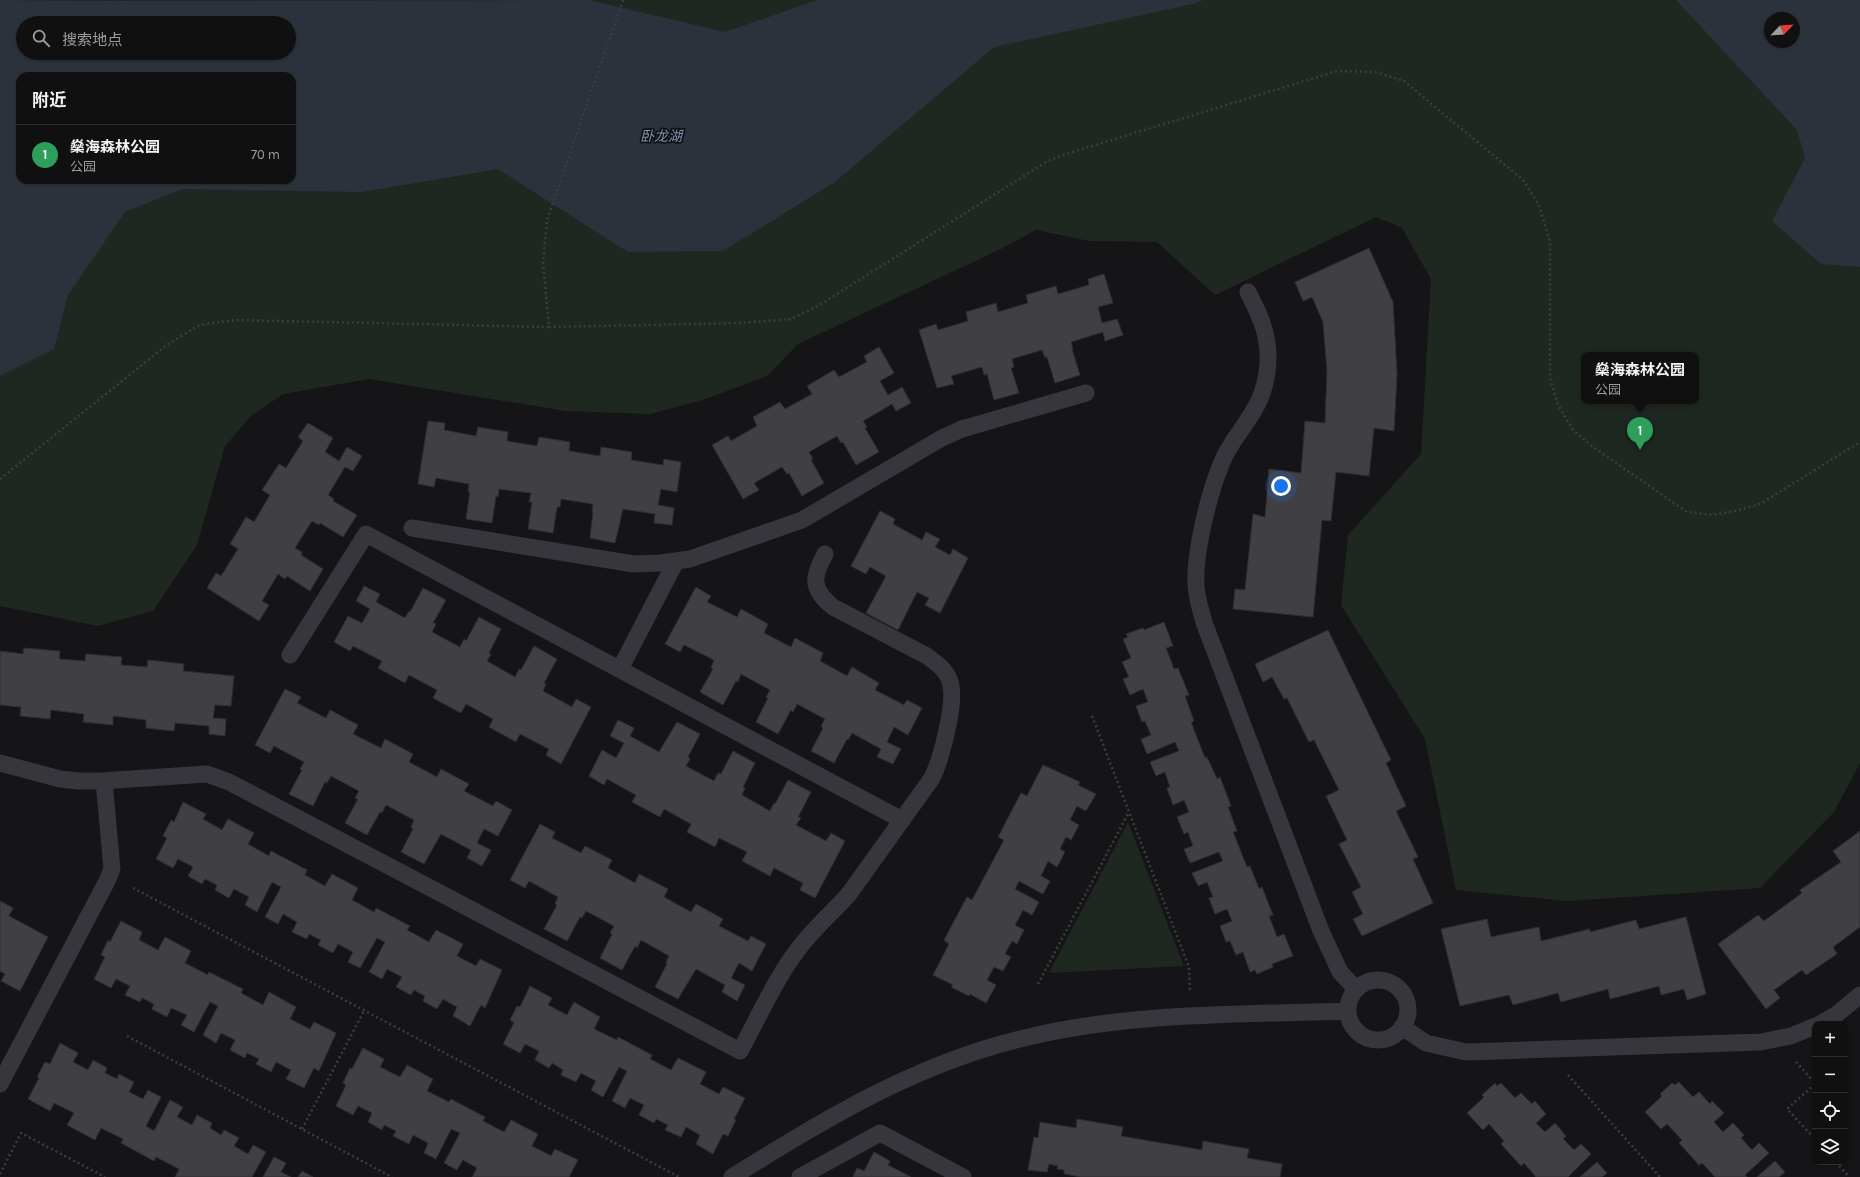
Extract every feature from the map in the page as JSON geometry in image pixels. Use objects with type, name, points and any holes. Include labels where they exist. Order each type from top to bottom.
[{"type":"lane","points":[[1248,292],[1260,317],[1266,336],[1268,356],[1267,377],[1261,396],[1254,410],[1231,443],[1220,468],[1199,549],[1196,586],[1198,600],[1205,625],[1321,931],[1340,972],[1356,989]]},
{"type":"lane","points":[[412,528],[634,564],[660,563],[690,559],[802,520],[942,438],[962,429],[1086,393]]},
{"type":"lane","points":[[290,655],[366,534],[902,820]]},
{"type":"lane","points":[[0,763],[60,779],[104,781],[208,774],[229,782],[740,1051],[785,967],[800,946],[849,894],[932,778],[937,767],[952,700],[951,685],[946,674],[938,664],[927,656],[833,607],[821,598],[815,585],[816,572],[824,554]]},
{"type":"lane","points":[[620,669],[676,561]]},
{"type":"lane","points":[[0,1084],[112,869],[104,781]]},
{"type":"lane","points":[[1374,980],[1392,984],[1400,990],[1408,1009],[1402,1027],[1395,1034],[1386,1039],[1377,1040],[1367,1038],[1358,1033],[1352,1026],[1348,1011],[1351,997],[1356,989],[1364,983],[1374,980]]},
{"type":"lane","points":[[1825,1021],[1837,1014],[1860,995]]},
{"type":"lane","points":[[732,1177],[863,1099],[896,1082],[982,1050],[1020,1039],[1090,1025],[1151,1018],[1348,1011]]},
{"type":"lane","points":[[1402,1027],[1426,1044],[1466,1052],[1761,1042],[1791,1036],[1812,1027]]},
{"type":"lane","points":[[800,1177],[880,1134],[963,1177]]},
{"type":"path","points":[[549,327],[542,263],[547,220],[623,0]]},
{"type":"path","points":[[0,479],[168,344],[200,325],[235,320],[549,327],[741,323],[791,319],[818,306],[1046,162],[1337,71],[1375,72],[1404,81],[1523,180],[1539,205],[1550,242],[1550,378],[1558,405],[1573,430],[1593,447],[1687,512],[1713,515],[1760,504],[1860,442]]},
{"type":"path","points":[[1092,716],[1189,967],[1191,1016]]},
{"type":"path","points":[[1038,984],[1129,811]]},
{"type":"path","points":[[109,876],[678,1177]]},
{"type":"path","points":[[302,1129],[364,1011]]},
{"type":"path","points":[[127,1036],[392,1177]]},
{"type":"path","points":[[1545,1050],[1660,1177]]},
{"type":"path","points":[[1812,1087],[1787,1108],[1812,1136]]},
{"type":"path","points":[[0,1174],[21,1133],[105,1177]]},
{"type":"path","points":[[1839,1165],[1849,1177]]},
{"type":"shaded area","points":[[0,0],[1860,0],[1860,763],[1834,812],[1760,888],[1568,901],[1456,890],[1425,739],[1341,605],[1348,535],[1421,454],[1431,279],[1402,228],[1376,217],[1215,295],[1157,242],[1089,241],[1036,230],[1001,249],[798,344],[767,376],[703,400],[650,414],[566,411],[369,379],[283,394],[251,416],[225,446],[197,545],[153,611],[98,626],[0,606]]},
{"type":"shaded area","points":[[1128,822],[1184,966],[1049,973]]},
{"type":"water","name":"卧龙湖","points":[[0,0],[589,0],[725,32],[817,0],[1203,0],[1197,3],[994,47],[835,182],[723,251],[628,252],[498,169],[362,192],[182,189],[125,212],[68,295],[54,349],[0,376]]},
{"type":"water","points":[[1676,0],[1860,0],[1860,267],[1821,264],[1772,221],[1805,158],[1797,130]]},
{"type":"building","points":[[1369,248],[1393,302],[1397,375],[1394,431],[1374,428],[1369,476],[1336,472],[1331,521],[1322,520],[1313,617],[1233,609],[1235,589],[1245,590],[1253,514],[1265,517],[1269,469],[1301,473],[1305,421],[1325,423],[1327,371],[1323,322],[1312,297],[1303,301],[1295,282]]},
{"type":"building","points":[[1104,274],[1113,303],[1098,307],[1102,323],[1117,319],[1123,335],[1105,341],[1103,332],[1071,342],[1080,375],[1055,383],[1047,357],[1045,358],[1042,350],[1012,359],[1014,367],[1011,368],[1019,393],[994,400],[987,374],[984,375],[982,367],[951,376],[954,384],[937,388],[919,330],[936,324],[938,330],[968,321],[966,312],[996,303],[998,312],[1028,303],[1026,295],[1056,286],[1058,294],[1089,285],[1088,279]]},
{"type":"building","points":[[879,347],[894,373],[880,381],[888,395],[902,387],[911,403],[896,411],[892,404],[863,421],[867,427],[865,428],[879,452],[856,465],[843,442],[841,443],[837,436],[809,452],[813,459],[811,460],[824,483],[802,496],[789,473],[787,474],[782,467],[754,483],[759,490],[743,499],[712,445],[728,436],[731,441],[757,426],[753,417],[780,402],[785,409],[812,394],[807,386],[834,370],[839,377],[867,362],[864,356]]},
{"type":"building","points":[[428,421],[445,423],[444,430],[476,436],[478,427],[508,432],[507,441],[537,446],[539,437],[570,442],[569,451],[600,456],[601,447],[632,452],[631,460],[663,465],[664,459],[681,462],[677,492],[661,489],[658,505],[674,508],[672,525],[654,523],[655,514],[623,509],[615,543],[590,538],[593,504],[561,499],[560,507],[557,507],[553,533],[528,529],[532,502],[529,502],[531,493],[499,489],[498,497],[496,496],[492,523],[466,519],[470,492],[468,492],[469,484],[436,478],[434,487],[418,484]]},
{"type":"building","points":[[308,423],[333,438],[325,452],[339,461],[347,447],[362,456],[353,471],[345,467],[328,495],[334,499],[333,501],[357,515],[343,537],[320,523],[319,525],[312,521],[295,548],[302,552],[301,555],[323,569],[310,591],[287,576],[285,579],[278,574],[262,601],[269,605],[259,621],[207,588],[216,573],[221,576],[238,549],[230,544],[246,517],[254,522],[270,495],[262,490],[279,464],[286,468],[303,441],[298,437]]},
{"type":"building","points":[[880,511],[895,519],[893,524],[922,540],[926,532],[940,539],[935,547],[950,555],[953,549],[968,558],[940,613],[925,605],[929,598],[917,592],[898,630],[866,613],[886,576],[870,567],[866,574],[851,566]]},
{"type":"building","points":[[364,586],[380,594],[376,602],[405,618],[409,611],[410,612],[423,588],[446,600],[433,623],[436,624],[432,632],[460,647],[464,639],[466,641],[479,617],[501,629],[489,653],[491,654],[487,661],[515,677],[519,669],[521,670],[534,646],[557,659],[544,683],[546,684],[543,691],[572,707],[576,699],[591,707],[561,764],[546,755],[549,749],[520,734],[516,742],[489,727],[493,719],[466,704],[461,713],[433,698],[437,690],[409,675],[405,683],[378,668],[382,661],[353,646],[350,651],[334,642],[348,616],[362,623],[370,609],[356,601]]},
{"type":"building","points":[[696,587],[711,596],[707,602],[737,617],[741,609],[768,624],[764,633],[791,647],[795,638],[823,653],[820,661],[847,676],[852,667],[879,683],[875,690],[904,705],[907,700],[922,708],[908,735],[894,727],[887,742],[901,749],[893,764],[877,757],[881,749],[852,733],[848,740],[847,739],[834,763],[811,751],[823,728],[821,726],[825,719],[797,704],[793,712],[791,710],[778,734],[756,722],[768,698],[766,697],[770,690],[741,674],[738,682],[736,681],[723,705],[700,692],[713,669],[711,668],[714,660],[684,645],[680,652],[665,644]]},
{"type":"building","points":[[1164,622],[1173,646],[1166,648],[1174,669],[1178,668],[1189,695],[1185,696],[1194,721],[1191,722],[1205,758],[1207,757],[1217,779],[1220,777],[1231,806],[1228,807],[1237,831],[1233,832],[1247,867],[1250,866],[1259,889],[1262,887],[1273,915],[1269,916],[1277,937],[1284,934],[1293,956],[1272,964],[1273,967],[1257,974],[1255,970],[1250,972],[1243,952],[1236,955],[1230,941],[1226,942],[1220,926],[1232,921],[1227,909],[1215,914],[1209,898],[1213,897],[1207,882],[1198,886],[1192,873],[1223,861],[1219,852],[1190,863],[1184,849],[1193,846],[1188,832],[1184,834],[1177,817],[1189,812],[1184,800],[1173,805],[1167,788],[1170,787],[1165,772],[1156,776],[1150,762],[1179,751],[1175,742],[1147,754],[1141,739],[1151,735],[1145,721],[1142,722],[1136,706],[1148,702],[1143,689],[1130,695],[1123,679],[1129,677],[1122,662],[1131,658],[1123,639],[1128,637],[1126,634],[1143,628],[1144,630]]},
{"type":"building","points":[[1328,630],[1391,760],[1386,763],[1406,806],[1396,811],[1418,857],[1413,859],[1433,903],[1362,936],[1353,919],[1363,914],[1352,892],[1361,887],[1339,844],[1347,840],[1326,796],[1339,790],[1314,740],[1309,742],[1287,698],[1284,699],[1272,677],[1263,682],[1255,664]]},
{"type":"building","points":[[24,648],[60,651],[59,659],[85,661],[86,654],[122,657],[121,665],[147,667],[148,660],[184,664],[183,671],[234,676],[231,706],[215,705],[213,718],[226,719],[225,736],[209,734],[209,726],[175,723],[174,731],[146,728],[146,720],[113,716],[113,725],[83,722],[84,714],[51,710],[50,719],[20,716],[21,707],[0,705],[0,651],[23,654]]},
{"type":"building","points":[[285,689],[301,697],[297,703],[326,718],[330,710],[358,725],[353,734],[381,748],[385,739],[413,754],[409,762],[437,777],[441,769],[469,784],[464,791],[493,806],[496,801],[512,810],[498,836],[484,829],[477,843],[491,850],[482,866],[467,858],[471,850],[441,834],[424,864],[401,852],[413,829],[411,827],[414,820],[386,805],[382,813],[380,812],[367,835],[345,823],[358,799],[355,798],[359,791],[331,776],[327,783],[325,782],[313,806],[289,794],[302,770],[300,769],[304,762],[274,746],[270,753],[255,745]]},
{"type":"building","points":[[618,720],[634,728],[630,736],[659,752],[677,722],[700,734],[688,757],[690,759],[686,766],[714,781],[718,773],[721,774],[733,751],[755,763],[743,787],[745,788],[742,795],[770,811],[788,780],[811,792],[798,817],[801,818],[796,825],[826,841],[831,833],[845,841],[815,898],[800,890],[803,883],[774,868],[770,876],[742,861],[747,852],[719,838],[715,847],[687,832],[691,824],[664,809],[660,817],[632,802],[636,795],[607,779],[604,785],[589,776],[602,750],[616,758],[624,743],[610,736]]},
{"type":"building","points":[[1043,765],[1080,782],[1078,785],[1096,794],[1086,811],[1077,806],[1070,820],[1079,825],[1071,840],[1066,837],[1060,849],[1065,852],[1057,867],[1048,861],[1041,876],[1050,881],[1043,894],[1019,881],[1015,889],[1039,902],[1032,915],[1023,910],[1015,925],[1024,930],[1017,944],[1012,941],[1005,954],[1011,957],[1003,971],[994,967],[987,980],[996,985],[986,1003],[970,994],[969,996],[951,987],[953,985],[933,975],[949,944],[944,940],[967,897],[972,900],[1004,840],[998,837],[1021,793],[1027,796]]},
{"type":"building","points":[[183,802],[206,814],[203,819],[222,830],[228,819],[254,833],[248,844],[269,856],[271,851],[307,870],[305,875],[325,886],[332,874],[358,888],[352,900],[374,912],[376,908],[410,926],[407,930],[429,942],[436,930],[463,944],[457,956],[476,966],[480,959],[502,970],[485,1008],[481,1005],[470,1026],[453,1016],[457,1007],[443,999],[437,1009],[423,1001],[425,996],[414,990],[411,995],[396,987],[402,977],[387,969],[382,979],[369,972],[385,942],[377,938],[360,968],[348,962],[353,952],[338,944],[333,953],[318,945],[321,940],[309,934],[307,939],[292,932],[297,922],[283,914],[278,924],[265,917],[281,887],[272,882],[257,912],[245,905],[249,897],[234,889],[229,898],[215,890],[217,885],[205,879],[202,884],[188,876],[193,867],[178,859],[173,868],[156,859],[167,838],[163,836],[171,820],[174,822]]},
{"type":"building","points":[[540,824],[555,832],[552,838],[581,853],[585,846],[612,860],[608,868],[635,883],[639,874],[668,889],[664,897],[691,912],[696,904],[723,919],[719,926],[748,941],[751,936],[766,944],[752,971],[739,963],[731,978],[745,985],[737,1001],[722,992],[725,985],[696,969],[678,999],[655,987],[667,964],[666,962],[669,956],[641,940],[637,948],[635,946],[622,970],[600,958],[612,934],[610,933],[614,926],[586,911],[582,918],[580,917],[567,941],[544,929],[557,905],[555,904],[558,897],[529,881],[525,888],[510,880]]},
{"type":"building","points":[[1860,831],[1860,927],[1833,947],[1837,954],[1806,975],[1802,970],[1774,990],[1780,998],[1766,1009],[1718,944],[1758,915],[1764,921],[1802,893],[1800,890],[1841,862],[1833,851]]},
{"type":"building","points":[[0,901],[13,908],[9,916],[48,937],[20,991],[1,981],[5,974],[0,971]]},
{"type":"building","points":[[1686,917],[1706,994],[1687,1000],[1684,989],[1661,995],[1659,986],[1610,999],[1608,989],[1561,1002],[1558,993],[1513,1005],[1509,995],[1460,1006],[1441,929],[1487,919],[1491,937],[1539,927],[1541,941],[1590,929],[1590,932],[1636,920],[1639,929]]},
{"type":"building","points":[[121,921],[142,932],[139,940],[158,950],[165,937],[191,951],[185,963],[208,975],[209,972],[243,989],[241,993],[263,1005],[269,992],[296,1007],[290,1019],[310,1029],[314,1022],[336,1033],[319,1071],[314,1068],[304,1088],[286,1079],[291,1070],[276,1062],[271,1072],[256,1064],[259,1059],[247,1053],[245,1058],[230,1050],[235,1040],[221,1033],[216,1043],[203,1035],[218,1006],[210,1002],[194,1032],[181,1025],[187,1015],[171,1008],[167,1017],[152,1009],[154,1004],[142,998],[140,1002],[125,995],[130,986],[116,979],[111,988],[94,979],[105,957],[101,955],[108,940],[110,942]]},
{"type":"building","points":[[530,986],[552,998],[548,1005],[567,1015],[574,1002],[600,1017],[594,1029],[617,1040],[618,1037],[652,1055],[650,1059],[671,1070],[678,1058],[706,1072],[700,1084],[719,1094],[723,1087],[745,1098],[734,1119],[736,1120],[728,1136],[723,1134],[713,1154],[696,1144],[700,1135],[686,1127],[681,1137],[665,1130],[668,1125],[656,1119],[654,1123],[639,1115],[644,1105],[630,1098],[625,1108],[612,1101],[627,1071],[619,1067],[603,1097],[591,1090],[596,1081],[581,1073],[576,1082],[561,1075],[563,1070],[552,1063],[549,1068],[535,1060],[539,1051],[525,1044],[520,1053],[503,1044],[514,1023],[510,1020],[517,1006],[520,1007]]},
{"type":"building","points":[[60,1043],[78,1053],[73,1062],[88,1070],[93,1060],[107,1068],[105,1073],[117,1079],[119,1074],[134,1082],[129,1092],[143,1099],[148,1090],[161,1097],[146,1126],[154,1131],[170,1100],[183,1107],[177,1117],[192,1125],[197,1115],[212,1123],[210,1128],[221,1135],[224,1130],[239,1138],[234,1146],[248,1154],[253,1145],[266,1152],[252,1177],[175,1177],[179,1169],[156,1157],[154,1161],[121,1143],[123,1139],[101,1128],[95,1140],[67,1125],[74,1113],[54,1103],[50,1111],[28,1099],[39,1078],[37,1077],[45,1062],[50,1064]]},
{"type":"building","points":[[363,1048],[384,1059],[380,1067],[400,1077],[407,1065],[433,1079],[427,1091],[449,1102],[451,1099],[485,1117],[483,1121],[504,1132],[511,1120],[538,1134],[532,1146],[551,1156],[555,1149],[578,1160],[569,1177],[472,1177],[477,1168],[463,1160],[457,1170],[444,1163],[460,1133],[451,1129],[436,1159],[424,1153],[428,1143],[413,1135],[409,1144],[393,1136],[396,1131],[384,1125],[382,1130],[368,1122],[372,1113],[358,1106],[353,1115],[336,1106],[346,1085],[343,1083],[350,1068],[352,1069]]},
{"type":"building","points":[[1679,1082],[1693,1097],[1699,1092],[1710,1104],[1712,1101],[1724,1113],[1714,1122],[1723,1132],[1733,1123],[1744,1135],[1741,1138],[1752,1150],[1759,1143],[1769,1153],[1745,1175],[1747,1177],[1715,1177],[1702,1163],[1699,1165],[1679,1143],[1682,1140],[1667,1124],[1661,1129],[1645,1112],[1662,1096],[1660,1094],[1672,1083],[1675,1085]]},
{"type":"building","points":[[1495,1083],[1497,1086],[1501,1083],[1515,1098],[1521,1093],[1532,1104],[1535,1101],[1546,1114],[1536,1123],[1545,1132],[1555,1123],[1566,1136],[1563,1139],[1574,1150],[1581,1144],[1591,1154],[1568,1177],[1536,1177],[1524,1163],[1521,1166],[1501,1144],[1504,1141],[1489,1124],[1483,1130],[1467,1113],[1484,1097],[1482,1095]]},
{"type":"building","points":[[1077,1119],[1123,1127],[1121,1136],[1202,1150],[1203,1141],[1249,1149],[1247,1158],[1282,1164],[1280,1177],[1081,1177],[1064,1174],[1064,1170],[1057,1169],[1058,1166],[1049,1164],[1047,1172],[1028,1170],[1034,1137],[1038,1138],[1040,1122],[1076,1128]]},
{"type":"building","points":[[874,1152],[890,1161],[888,1165],[911,1177],[853,1177],[857,1168],[864,1171]]},
{"type":"building","points":[[274,1157],[286,1163],[281,1172],[291,1177],[263,1177]]},
{"type":"building","points":[[1775,1161],[1785,1172],[1779,1177],[1757,1177]]},
{"type":"building","points":[[1597,1162],[1607,1173],[1602,1177],[1580,1177]]},
{"type":"building","points":[[302,1171],[313,1177],[298,1177]]},
{"type":"place","name":"燊海森林公园","points":[[1640,450]]}]
